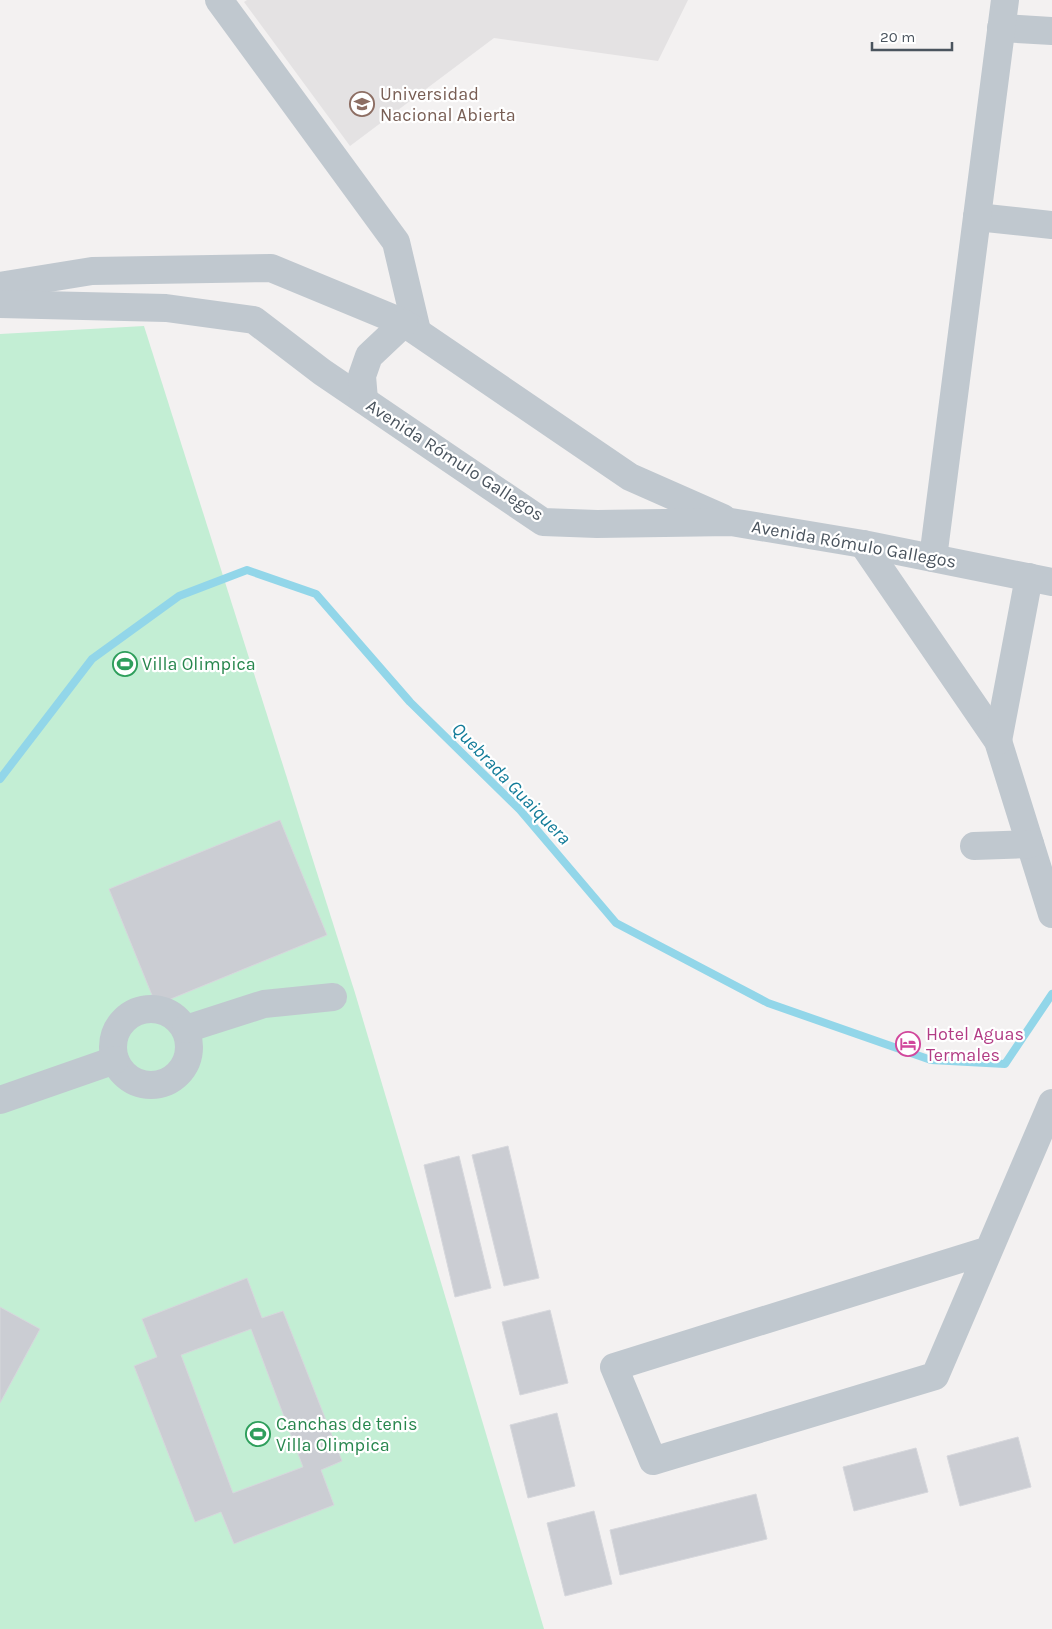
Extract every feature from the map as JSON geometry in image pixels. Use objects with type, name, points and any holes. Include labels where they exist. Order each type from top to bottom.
[{"type":"street","points":[[220,0],[396,242],[410,327]]},
{"type":"street","points":[[933,558],[1005,0]]},
{"type":"street","points":[[1001,28],[1052,31]]},
{"type":"street","points":[[976,217],[1052,225]]},
{"type":"street","points":[[0,286],[92,271],[271,268],[410,327],[630,477],[731,522]]},
{"type":"street","name":"Avenida Rómulo Gallegos","points":[[0,304],[166,308],[254,320],[322,372],[543,522],[597,524],[731,522],[863,544],[1040,579]]},
{"type":"street","points":[[364,400],[362,376],[369,356],[410,327]]},
{"type":"street","points":[[863,544],[998,741],[1052,914]]},
{"type":"street","points":[[998,741],[1040,579]]},
{"type":"street","points":[[974,846],[1030,844]]},
{"type":"street","points":[[186,1029],[264,1004],[333,997]]},
{"type":"street","points":[[154,1008],[166,1011],[177,1018],[186,1029],[189,1041],[189,1054],[184,1066],[175,1076],[165,1082],[153,1085],[141,1084],[121,1070],[115,1060],[114,1036],[120,1025],[129,1015],[141,1010],[154,1008]]},
{"type":"street","points":[[0,1100],[115,1060]]},
{"type":"street","points":[[989,1250],[614,1367],[653,1461],[935,1376],[989,1250],[1052,1102]]},
{"type":"shaded area","name":"Universidad Nacional Abierta","points":[[247,0],[688,0],[658,61],[494,38],[350,146],[244,2]]},
{"type":"green space","name":"Villa Olimpica","points":[[144,326],[355,993],[544,1629],[0,1629],[0,334]]},
{"type":"building","points":[[280,820],[327,935],[156,1005],[109,889]]},
{"type":"building","points":[[508,1146],[539,1278],[504,1286],[472,1155]]},
{"type":"building","points":[[459,1156],[491,1288],[455,1297],[424,1165]]},
{"type":"building","points":[[247,1278],[262,1318],[283,1311],[342,1461],[321,1470],[334,1505],[234,1544],[221,1512],[195,1522],[134,1366],[157,1357],[142,1319]],"holes":[[[251,1329],[303,1467],[233,1493],[181,1355]]]},
{"type":"building","points":[[0,1307],[40,1329],[0,1403]]},
{"type":"building","points":[[550,1310],[568,1383],[520,1395],[502,1322]]},
{"type":"building","points":[[557,1413],[575,1486],[528,1498],[510,1425]]},
{"type":"building","points":[[1018,1437],[1031,1487],[960,1506],[947,1456]]},
{"type":"building","points":[[916,1448],[928,1492],[854,1511],[843,1467]]},
{"type":"building","points":[[756,1494],[767,1539],[620,1575],[610,1530]]},
{"type":"building","points":[[594,1511],[612,1584],[565,1596],[547,1523]]},
{"type":"waterway","name":"Quebrada Guaiquera","points":[[0,779],[92,659],[179,596],[247,570],[316,594],[410,702],[520,810],[616,923],[768,1003],[931,1060],[1005,1064],[1052,994]]},
{"type":"place","name":"Universidad Nacional Abierta","points":[[362,104]]},
{"type":"place","name":"Villa Olimpica","points":[[125,664]]},
{"type":"place","name":"Hotel Aguas Termales","points":[[908,1044]]},
{"type":"place","name":"Canchas de tenis Villa Olimpica","points":[[258,1434]]}]
